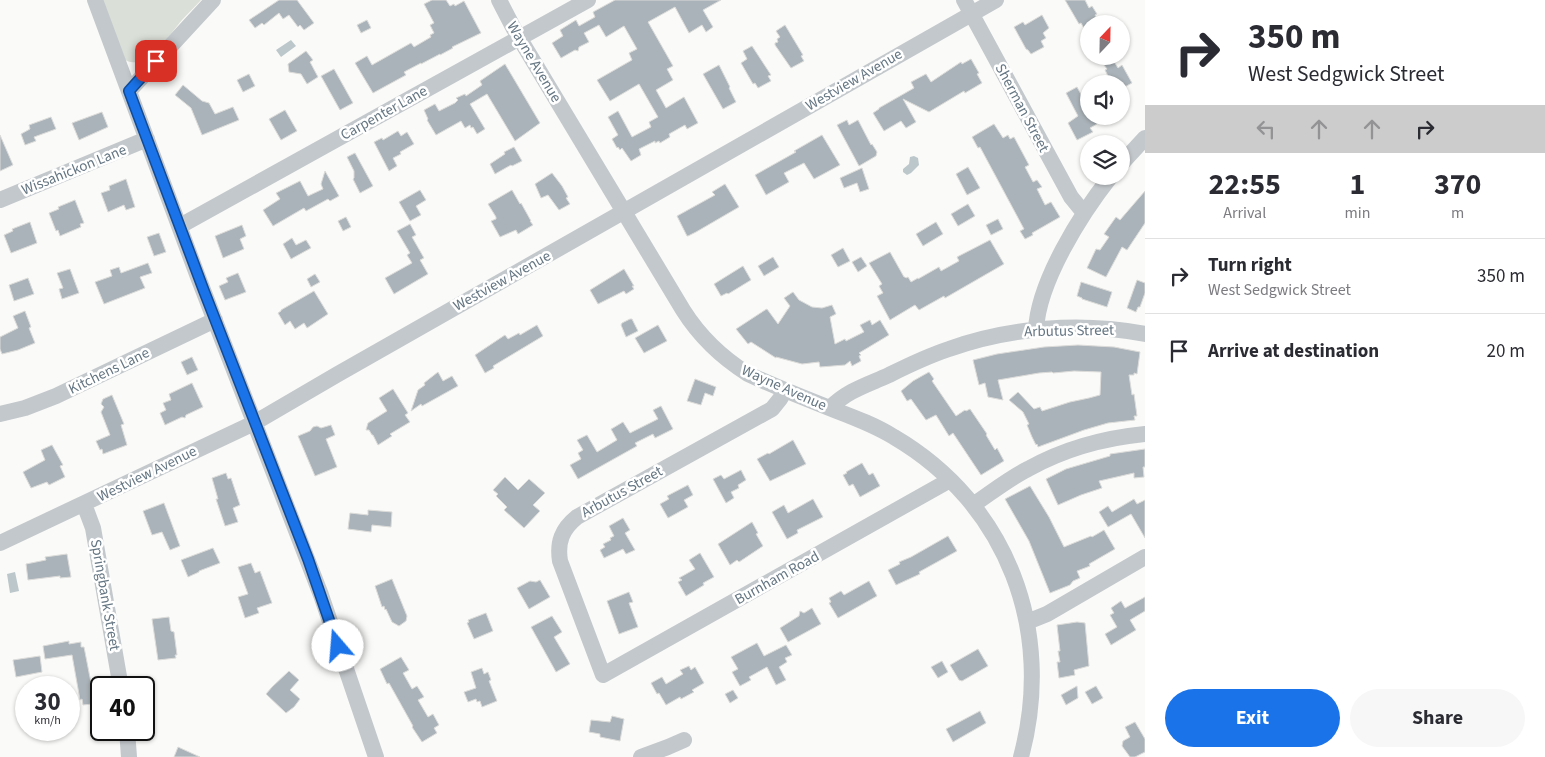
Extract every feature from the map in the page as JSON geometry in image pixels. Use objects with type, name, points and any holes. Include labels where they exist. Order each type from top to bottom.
[{"type":"street","points":[[95,0],[254,423],[321,595],[376,757]]},
{"type":"street","points":[[129,91],[213,0]]},
{"type":"street","name":"Wayne Avenue","points":[[498,0],[683,310],[703,338],[730,362],[748,374],[867,423],[893,436],[923,456],[950,480],[973,505],[991,531],[1009,565],[1023,604],[1031,643],[1033,686],[1028,727],[1021,757]]},
{"type":"street","name":"Carpenter Lane","points":[[180,226],[588,0]]},
{"type":"street","name":"Westview Avenue","points":[[0,544],[254,423],[624,212],[968,7],[996,0]]},
{"type":"street","name":"Sherman Street","points":[[968,7],[1071,197],[1084,213]]},
{"type":"street","points":[[1130,154],[1145,138]]},
{"type":"street","name":"Wissahickon Lane","points":[[0,200],[147,139]]},
{"type":"street","points":[[1036,330],[1037,316],[1048,284],[1067,242],[1084,213],[1104,185]]},
{"type":"street","name":"Kitchens Lane","points":[[0,414],[25,408],[56,396],[215,320]]},
{"type":"street","name":"Arbutus Street","points":[[830,408],[851,391],[950,348],[993,336],[1036,330],[1098,329],[1145,334]]},
{"type":"street","name":"Arbutus Street","points":[[603,675],[560,561],[559,544],[565,529],[577,517],[772,409],[785,390]]},
{"type":"street","points":[[973,505],[1028,468],[1058,455],[1103,440],[1145,434]]},
{"type":"street","name":"Burnham Road","points":[[603,675],[950,480]]},
{"type":"street","name":"Springbank Street","points":[[84,504],[93,528],[119,676]]},
{"type":"street","points":[[1027,622],[1047,614],[1145,557]]},
{"type":"street","points":[[641,757],[684,740]]},
{"type":"street","points":[[128,741],[129,757]]},
{"type":"shaded area","points":[[102,0],[201,0],[156,50],[140,61],[131,62],[124,59]]},
{"type":"shaded area","points":[[291,40],[296,46],[281,57],[276,50]]},
{"type":"shaded area","points":[[910,157],[918,158],[919,165],[907,175],[903,172],[903,169],[909,164]]},
{"type":"shaded area","points":[[15,572],[19,591],[10,593],[7,574]]},
{"type":"building","points":[[279,0],[297,0],[314,23],[304,30],[300,25],[298,27],[289,15],[283,19],[279,13],[264,25],[262,23],[255,28],[249,20]]},
{"type":"building","points":[[432,0],[446,0],[450,6],[454,4],[455,6],[464,1],[481,33],[404,72],[406,75],[373,93],[355,63],[367,56],[372,65],[411,43],[414,47],[431,37],[430,35],[434,33],[430,25],[434,23],[424,4]]},
{"type":"building","points":[[615,0],[721,0],[703,10],[713,27],[706,32],[702,25],[689,33],[675,7],[648,22],[673,66],[667,69],[673,80],[656,90],[666,108],[684,97],[698,123],[687,129],[685,125],[669,134],[670,137],[660,143],[659,141],[655,143],[655,141],[639,149],[641,155],[631,161],[622,148],[620,150],[617,148],[612,139],[618,135],[608,117],[618,111],[632,137],[651,127],[649,122],[658,117],[639,84],[610,101],[597,80],[632,60],[629,53],[637,49],[624,26],[606,37],[599,25],[584,33],[589,42],[579,47],[578,51],[575,50],[561,58],[552,43],[563,36],[560,30],[576,20],[579,26],[595,17],[593,12]]},
{"type":"building","points":[[1065,0],[1085,0],[1089,8],[1092,6],[1097,14],[1080,15],[1079,24]]},
{"type":"building","points":[[1042,15],[1049,28],[1043,33],[1046,38],[1041,41],[1044,47],[1031,54],[1026,49],[1014,27],[1023,22],[1025,25]]},
{"type":"building","points":[[367,20],[371,28],[361,33],[357,25]]},
{"type":"building","points":[[785,25],[803,55],[801,56],[804,61],[791,68],[775,45],[780,37],[776,31]]},
{"type":"building","points":[[752,46],[771,75],[768,76],[771,81],[758,88],[755,83],[753,84],[741,63],[747,59],[743,51]]},
{"type":"building","points":[[306,51],[313,60],[310,62],[318,77],[307,84],[301,74],[289,72],[288,64]]},
{"type":"building","points":[[971,59],[982,83],[965,93],[964,91],[929,112],[903,99],[916,122],[906,128],[901,121],[884,131],[873,113],[879,108],[914,88],[911,82],[926,74],[931,82],[961,62],[962,64]]},
{"type":"building","points":[[505,64],[540,123],[515,141],[487,94],[470,104],[485,129],[477,134],[470,125],[465,128],[461,121],[436,135],[427,120],[424,110],[435,104],[439,111],[455,103],[458,100],[456,98],[465,94],[466,96],[482,85],[480,81]]},
{"type":"building","points":[[719,65],[736,102],[723,109],[703,74]]},
{"type":"building","points":[[1104,65],[1116,65],[1118,68],[1122,65],[1128,75],[1108,75],[1105,70],[1107,69]]},
{"type":"building","points":[[334,69],[353,103],[340,110],[321,76]]},
{"type":"building","points":[[249,74],[255,86],[243,92],[237,80]]},
{"type":"building","points":[[183,85],[202,101],[209,103],[215,114],[233,107],[239,120],[202,135],[191,108],[175,95]]},
{"type":"building","points":[[1077,87],[1080,92],[1080,125],[1095,125],[1090,128],[1093,132],[1087,135],[1080,135],[1080,138],[1077,140],[1068,123],[1078,116],[1066,93]]},
{"type":"building","points":[[285,110],[297,131],[281,140],[269,119]]},
{"type":"building","points":[[102,112],[108,127],[79,140],[72,123]]},
{"type":"building","points":[[51,117],[56,129],[34,137],[36,141],[25,145],[21,134],[30,129],[29,125]]},
{"type":"building","points":[[847,120],[849,125],[858,120],[871,145],[877,152],[876,156],[859,166],[837,125]]},
{"type":"building","points":[[994,124],[1003,138],[1008,135],[1010,139],[1014,137],[1029,165],[1025,167],[1033,182],[1037,180],[1042,187],[1037,189],[1045,205],[1051,202],[1060,217],[1025,239],[1020,231],[1024,229],[980,147],[978,148],[972,137]]},
{"type":"building","points":[[398,131],[401,136],[407,132],[414,144],[393,158],[397,166],[389,171],[374,142],[382,138],[383,140]]},
{"type":"building","points":[[0,135],[13,165],[0,171]]},
{"type":"building","points":[[822,135],[840,165],[814,179],[804,163],[784,173],[789,182],[766,195],[755,175]]},
{"type":"building","points":[[514,147],[522,161],[495,174],[490,164],[505,154],[504,152]]},
{"type":"building","points":[[355,153],[373,186],[360,193],[353,179],[354,171],[347,157]]},
{"type":"building","points":[[968,167],[980,188],[967,195],[956,174]]},
{"type":"building","points":[[862,168],[869,189],[860,192],[857,183],[844,188],[840,178]]},
{"type":"building","points":[[325,171],[339,196],[330,201],[328,199],[306,211],[304,208],[273,226],[263,210],[280,199],[276,193],[300,181],[308,196],[323,189],[321,184]]},
{"type":"building","points":[[552,173],[562,186],[570,204],[559,210],[548,195],[541,198],[535,184]]},
{"type":"building","points":[[126,179],[135,207],[126,210],[124,205],[108,212],[101,193],[110,190],[109,186]]},
{"type":"building","points":[[725,184],[739,207],[687,236],[677,216],[715,195],[712,192]]},
{"type":"building","points":[[420,190],[426,200],[416,206],[421,215],[410,221],[399,202]]},
{"type":"building","points":[[512,190],[533,225],[518,234],[516,230],[500,237],[491,221],[496,219],[496,217],[488,204]]},
{"type":"building","points":[[1145,191],[1145,223],[1127,250],[1122,247],[1106,277],[1087,268],[1096,249],[1100,250],[1109,237],[1104,234],[1116,217],[1120,220]]},
{"type":"building","points":[[75,200],[84,223],[80,224],[81,227],[60,236],[49,213]]},
{"type":"building","points":[[968,204],[975,216],[958,226],[951,214]]},
{"type":"building","points":[[346,217],[351,227],[343,231],[338,221]]},
{"type":"building","points":[[998,219],[1003,229],[991,235],[986,225]]},
{"type":"building","points":[[30,222],[37,243],[11,253],[4,235],[13,231],[12,229]]},
{"type":"building","points":[[936,222],[943,234],[923,246],[916,234]]},
{"type":"building","points":[[410,224],[416,235],[412,237],[424,258],[420,260],[428,274],[394,294],[385,278],[412,263],[407,255],[410,253],[397,231]]},
{"type":"building","points":[[242,225],[246,236],[240,239],[244,249],[223,258],[215,236]]},
{"type":"building","points":[[159,233],[166,252],[154,256],[147,237]]},
{"type":"building","points":[[292,238],[296,245],[306,240],[311,248],[291,259],[283,244]]},
{"type":"building","points":[[990,240],[1004,264],[945,298],[944,296],[919,310],[915,305],[890,320],[877,296],[883,293],[879,286],[882,284],[869,263],[890,252],[904,277],[908,277],[911,282],[939,267],[941,271],[959,261],[957,257]]},
{"type":"building","points":[[843,248],[850,261],[838,267],[831,255]]},
{"type":"building","points":[[773,257],[779,267],[764,276],[758,266]]},
{"type":"building","points":[[861,257],[867,266],[858,272],[852,262]]},
{"type":"building","points":[[148,263],[152,273],[140,277],[145,288],[104,304],[95,282],[112,276],[110,270],[119,267],[121,273]]},
{"type":"building","points":[[743,266],[751,280],[728,294],[721,296],[714,284]]},
{"type":"building","points":[[70,269],[79,293],[62,299],[59,289],[63,288],[57,273]]},
{"type":"building","points":[[624,269],[634,289],[626,294],[624,291],[598,304],[590,290]]},
{"type":"building","points":[[238,273],[246,292],[225,300],[219,286],[228,282],[226,278]]},
{"type":"building","points":[[315,274],[320,282],[311,287],[307,279]]},
{"type":"building","points":[[28,278],[34,294],[14,301],[9,285]]},
{"type":"building","points":[[1137,280],[1145,283],[1145,293],[1136,312],[1127,308]]},
{"type":"building","points":[[1081,282],[1112,292],[1107,307],[1077,296]]},
{"type":"building","points":[[314,291],[328,314],[307,328],[304,323],[295,329],[290,321],[285,325],[278,313]]},
{"type":"building","points":[[793,292],[799,300],[812,307],[822,308],[832,305],[836,314],[830,317],[835,344],[864,332],[860,325],[870,320],[872,325],[880,320],[889,335],[859,353],[861,361],[852,366],[850,361],[845,365],[820,367],[819,362],[802,364],[776,358],[751,342],[748,344],[736,329],[767,309],[778,324],[790,306],[784,298]]},
{"type":"building","points":[[25,311],[35,343],[2,354],[0,337],[18,328],[13,316]]},
{"type":"building","points":[[632,319],[638,331],[626,337],[621,325]]},
{"type":"building","points":[[537,325],[543,336],[493,366],[494,368],[485,373],[475,355],[505,335],[508,339],[519,333],[520,335]]},
{"type":"building","points":[[658,325],[667,341],[644,353],[635,338]]},
{"type":"building","points":[[1078,345],[1114,347],[1140,352],[1137,374],[1129,375],[1137,416],[1134,416],[1135,420],[1108,423],[1038,447],[1032,437],[1027,425],[1029,424],[1023,412],[1009,400],[1018,392],[1034,409],[1040,407],[1042,411],[1100,395],[1101,372],[1039,373],[998,380],[1003,400],[988,397],[985,383],[979,385],[973,360],[997,354],[1044,347]]},
{"type":"building","points":[[192,357],[198,370],[187,375],[181,362]]},
{"type":"building","points":[[438,372],[443,381],[452,376],[458,386],[411,411],[418,390]]},
{"type":"building","points":[[929,372],[934,379],[932,381],[956,416],[970,409],[995,450],[997,448],[1004,461],[981,475],[953,433],[949,436],[936,415],[926,420],[911,399],[907,401],[901,391],[913,381]]},
{"type":"building","points":[[695,379],[716,387],[713,396],[705,393],[701,405],[687,401]]},
{"type":"building","points":[[192,383],[203,407],[186,415],[185,418],[182,417],[165,425],[160,413],[166,410],[163,403],[171,400],[169,394]]},
{"type":"building","points":[[393,389],[408,413],[405,415],[410,422],[390,434],[392,436],[378,445],[369,430],[366,430],[368,423],[387,411],[379,398]]},
{"type":"building","points":[[112,395],[124,424],[121,425],[127,445],[103,454],[96,441],[110,435],[101,412],[104,407],[101,404],[103,399]]},
{"type":"building","points":[[661,406],[673,429],[655,438],[653,434],[635,443],[637,446],[578,479],[570,465],[581,459],[578,453],[583,450],[577,440],[587,435],[597,452],[617,440],[611,429],[623,422],[630,433],[658,419],[653,410]]},
{"type":"building","points":[[331,425],[335,435],[326,439],[337,467],[315,476],[298,436],[310,431],[313,427],[321,428]]},
{"type":"building","points":[[793,440],[806,464],[770,481],[757,459]]},
{"type":"building","points":[[52,445],[63,465],[60,466],[65,477],[49,485],[47,482],[31,488],[23,472],[45,460],[41,450]]},
{"type":"building","points":[[1145,449],[1144,477],[1134,478],[1134,473],[1099,481],[1102,488],[1058,505],[1046,479],[1066,469],[1110,456],[1110,454]]},
{"type":"building","points":[[862,463],[869,475],[873,473],[880,486],[860,497],[853,484],[849,486],[843,475]]},
{"type":"building","points":[[741,470],[746,480],[738,485],[739,488],[731,492],[734,498],[726,503],[713,479],[721,475],[724,479]]},
{"type":"building","points":[[226,473],[228,479],[231,478],[240,505],[233,508],[238,522],[225,526],[216,499],[218,499],[212,478]]},
{"type":"building","points":[[505,477],[518,490],[529,479],[545,493],[533,505],[540,511],[524,528],[504,510],[507,507],[493,490]]},
{"type":"building","points":[[688,485],[693,495],[684,500],[688,507],[668,518],[660,504],[669,499],[667,496]]},
{"type":"building","points":[[1030,486],[1049,517],[1064,547],[1092,537],[1104,530],[1115,549],[1089,564],[1090,566],[1077,571],[1080,578],[1073,581],[1070,585],[1050,593],[1029,541],[1005,499]]},
{"type":"building","points":[[813,499],[823,517],[797,530],[798,533],[787,539],[772,512],[784,505],[788,513]]},
{"type":"building","points":[[1134,499],[1137,504],[1145,500],[1145,538],[1131,514],[1108,527],[1099,512],[1108,506],[1112,512]]},
{"type":"building","points":[[164,503],[180,546],[170,550],[162,532],[152,535],[143,511]]},
{"type":"building","points":[[368,510],[392,512],[391,527],[372,525],[371,532],[348,529],[350,513],[368,515]]},
{"type":"building","points":[[623,518],[630,530],[625,533],[635,550],[626,554],[623,549],[604,558],[600,550],[605,547],[603,544],[614,536],[609,526]]},
{"type":"building","points":[[752,522],[763,546],[739,562],[737,560],[730,565],[718,544]]},
{"type":"building","points":[[948,536],[957,551],[919,572],[920,574],[896,585],[888,570],[900,564],[899,562]]},
{"type":"building","points":[[213,548],[220,563],[188,577],[181,560]]},
{"type":"building","points":[[700,553],[714,577],[686,596],[678,582],[682,580],[679,578],[695,569],[689,560]]},
{"type":"building","points":[[67,554],[71,577],[60,578],[60,576],[28,580],[26,564],[46,560],[45,557]]},
{"type":"building","points":[[251,563],[255,573],[260,571],[272,603],[257,608],[259,613],[245,618],[238,597],[248,594],[238,567]]},
{"type":"building","points":[[392,579],[407,616],[406,621],[399,626],[392,622],[384,606],[382,607],[375,586]]},
{"type":"building","points":[[540,580],[550,597],[529,609],[517,588],[530,581],[536,582]]},
{"type":"building","points":[[869,581],[877,596],[838,618],[829,603],[831,602],[829,598],[841,591],[844,595]]},
{"type":"building","points":[[629,592],[633,602],[629,603],[638,627],[619,634],[607,601]]},
{"type":"building","points":[[1145,597],[1145,611],[1130,620],[1136,630],[1111,645],[1105,634],[1117,627],[1110,615],[1114,613],[1111,608],[1121,601],[1125,608]]},
{"type":"building","points":[[812,608],[821,624],[788,642],[780,628],[799,616],[800,611],[804,613]]},
{"type":"building","points":[[486,613],[493,631],[474,639],[467,623],[469,622],[468,620]]},
{"type":"building","points":[[552,616],[562,632],[554,637],[570,664],[556,672],[531,627]]},
{"type":"building","points":[[169,617],[171,631],[174,632],[177,655],[175,655],[176,658],[158,660],[152,619]]},
{"type":"building","points":[[1077,622],[1085,623],[1089,666],[1074,670],[1075,675],[1059,678],[1057,662],[1060,662],[1058,651],[1060,651],[1057,625]]},
{"type":"building","points":[[69,641],[69,644],[81,642],[81,647],[84,647],[90,678],[90,704],[83,705],[82,699],[80,700],[80,676],[76,676],[72,655],[45,659],[43,646]]},
{"type":"building","points":[[757,643],[764,656],[786,645],[792,655],[785,658],[787,662],[779,667],[786,680],[776,685],[767,667],[749,677],[751,680],[740,686],[732,672],[738,669],[731,657]]},
{"type":"building","points":[[978,649],[988,666],[962,681],[959,680],[950,665]]},
{"type":"building","points":[[40,656],[42,672],[16,676],[13,660]]},
{"type":"building","points":[[401,657],[409,670],[403,673],[412,689],[417,686],[424,697],[418,700],[428,717],[433,714],[439,725],[434,728],[437,733],[422,742],[380,669]]},
{"type":"building","points":[[942,661],[948,672],[938,678],[931,667]]},
{"type":"building","points":[[689,666],[691,670],[695,667],[704,683],[692,690],[694,692],[666,705],[651,683],[662,677],[666,684],[683,674],[680,670]]},
{"type":"building","points":[[482,668],[484,674],[488,672],[491,680],[489,681],[497,701],[482,707],[480,701],[477,702],[476,699],[468,702],[464,692],[476,688],[471,672]]},
{"type":"building","points":[[289,671],[299,680],[290,690],[300,699],[286,713],[266,694]]},
{"type":"building","points":[[1077,686],[1078,698],[1066,705],[1061,695]]},
{"type":"building","points":[[1096,686],[1103,698],[1092,704],[1085,692]]},
{"type":"building","points":[[733,690],[738,698],[730,703],[725,694]]},
{"type":"building","points":[[980,711],[986,723],[953,742],[946,729]]},
{"type":"building","points":[[612,716],[624,719],[620,741],[600,737],[600,734],[589,732],[591,720],[610,722]]},
{"type":"building","points":[[1135,722],[1145,739],[1145,752],[1135,757],[1130,757],[1122,746],[1123,741],[1130,737],[1125,727]]},
{"type":"building","points":[[178,747],[200,757],[174,757]]},
{"type":"route","points":[[156,61],[129,91],[254,423],[308,559],[338,646]]}]
